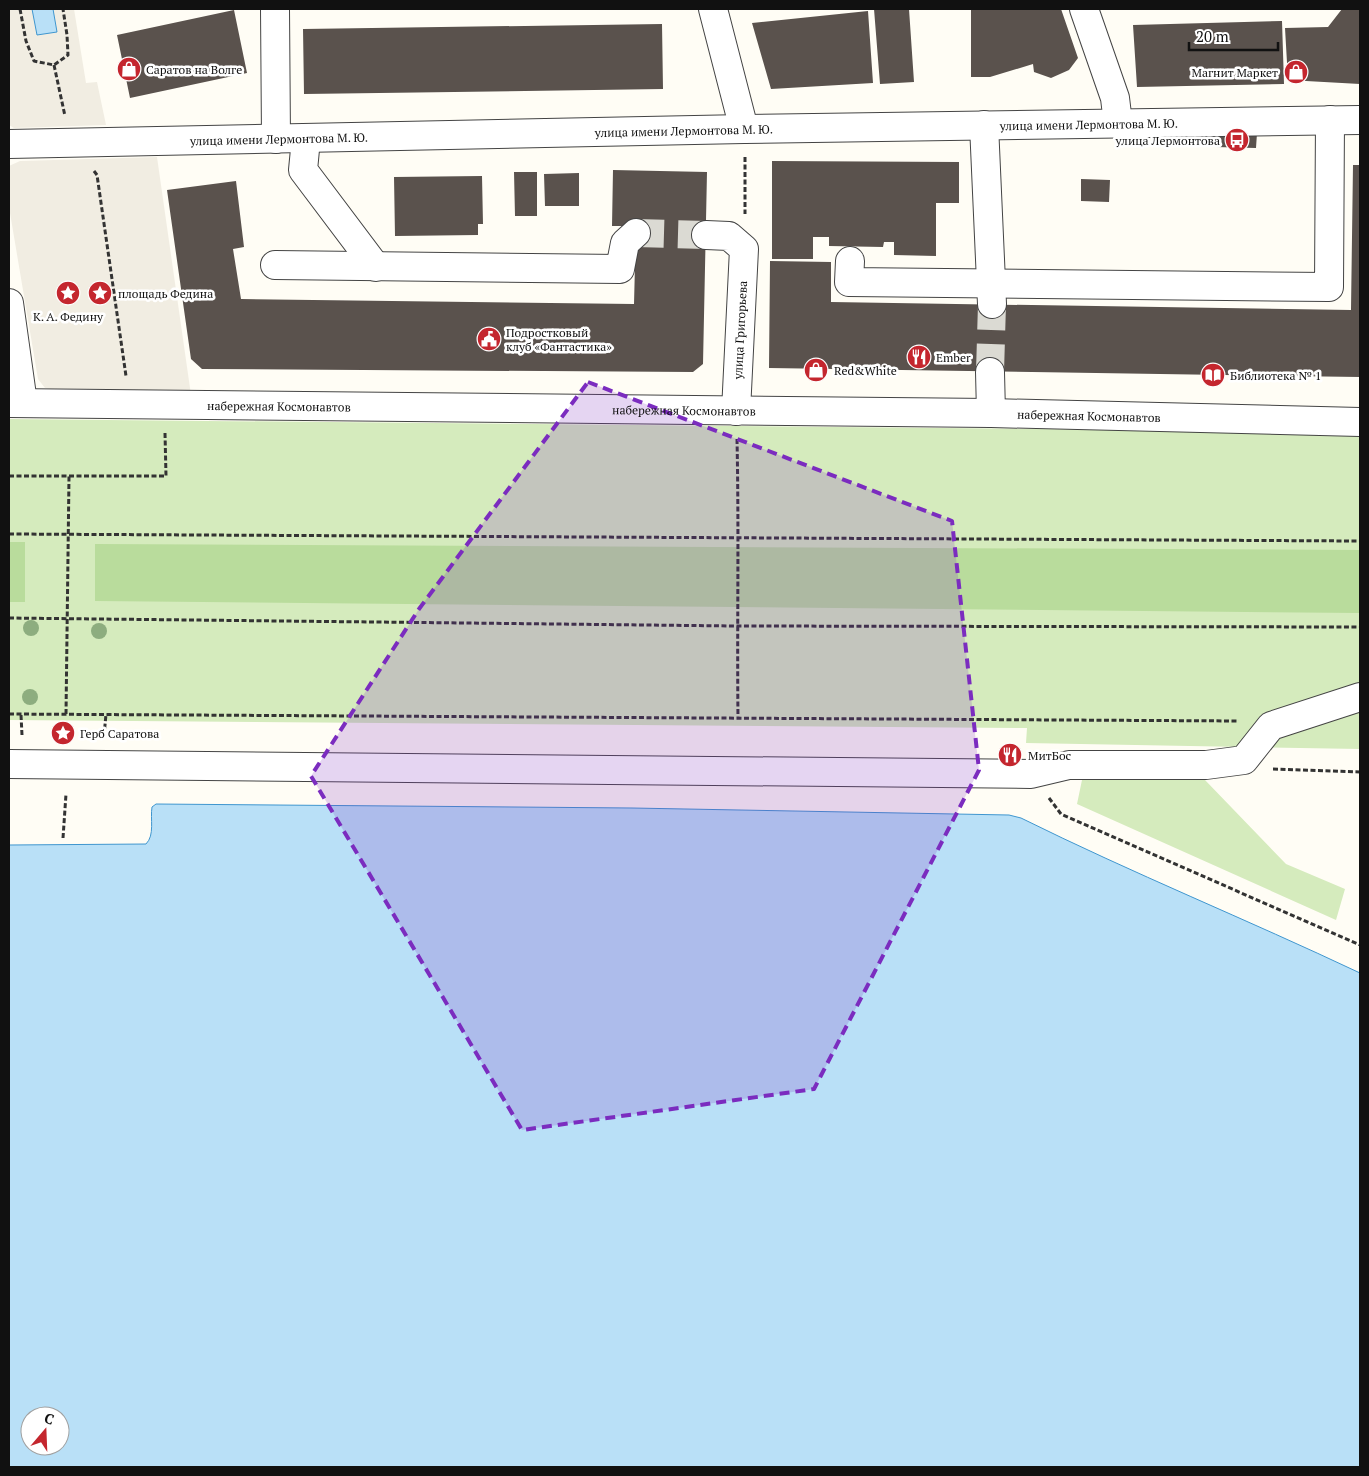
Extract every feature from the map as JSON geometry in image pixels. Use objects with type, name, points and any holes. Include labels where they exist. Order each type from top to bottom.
[{"type":"street","points":[[275,9],[276,139]]},
{"type":"street","points":[[713,9],[744,129]]},
{"type":"street","points":[[1084,9],[1116,98],[1118,123]]},
{"type":"street","points":[[850,261],[850,282],[992,294],[1329,287],[1330,120]]},
{"type":"street","name":"улица имени Лермонтова М. Ю.","points":[[9,144],[72,145],[744,129],[1360,120]]},
{"type":"street","points":[[984,125],[992,294]]},
{"type":"street","points":[[306,139],[304,170],[376,267]]},
{"type":"street","points":[[275,265],[620,269],[625,243],[636,233]]},
{"type":"street","name":"улица Григорьева","points":[[706,235],[729,236],[744,249],[736,411]]},
{"type":"street","points":[[9,303],[16,403]]},
{"type":"street","points":[[990,372],[991,413]]},
{"type":"street","name":"набережная Космонавтов","points":[[16,403],[991,413],[1360,422]]},
{"type":"street","points":[[15,754],[68,765],[1031,774],[1069,765],[1206,765],[1244,760],[1271,726],[1360,697]]},
{"type":"path","points":[[20,9],[26,41],[34,61],[54,65],[68,55],[63,9]]},
{"type":"path","points":[[54,65],[72,145],[97,175],[130,405]]},
{"type":"path","points":[[746,170],[746,222]]},
{"type":"path","points":[[9,476],[166,476],[164,405]]},
{"type":"path","points":[[736,411],[739,538],[737,626],[738,719]]},
{"type":"path","points":[[66,714],[69,476]]},
{"type":"path","points":[[9,534],[1360,541]]},
{"type":"path","points":[[9,618],[737,626],[1360,627]]},
{"type":"path","points":[[9,714],[1257,721],[1271,726]]},
{"type":"path","points":[[15,754],[21,714]]},
{"type":"path","points":[[104,744],[106,714]]},
{"type":"path","points":[[1244,760],[1276,770],[1360,772]]},
{"type":"path","points":[[63,838],[68,765]]},
{"type":"path","points":[[1031,774],[1061,814],[1360,945]]},
{"type":"highlighted area","points":[[588,382],[952,521],[979,770],[814,1089],[522,1130],[311,776],[419,609]]},
{"type":"green space","points":[[9,419],[1360,432],[1360,749],[1026,743],[1027,728],[9,720]]},
{"type":"green space","points":[[9,542],[25,542],[25,602],[9,602]]},
{"type":"green space","points":[[95,544],[1360,550],[1360,613],[95,601]]},
{"type":"green space","points":[[1082,780],[1205,780],[1286,864],[1345,889],[1336,920],[1077,804]]},
{"type":"shaded area","points":[[9,9],[74,9],[86,83],[97,82],[106,125],[14,128],[9,125]]},
{"type":"shaded area","name":"площадь Федина","points":[[157,157],[191,395],[58,391],[45,388],[38,379],[9,207],[9,166],[20,161]]},
{"type":"water","points":[[32,9],[53,9],[57,32],[37,35]]},
{"type":"water","points":[[156,804],[632,808],[1009,815],[1021,818],[1360,973],[1360,1467],[9,1467],[9,845],[146,844],[151,832],[152,807]]},
{"type":"building","points":[[874,9],[909,9],[914,82],[880,84]]},
{"type":"building","points":[[971,9],[1061,9],[1078,58],[1069,70],[1051,78],[1034,72],[1033,64],[990,77],[971,77]]},
{"type":"building","points":[[1342,9],[1360,9],[1360,84],[1288,80],[1285,28],[1328,27]]},
{"type":"building","points":[[234,10],[247,73],[130,98],[117,35]]},
{"type":"building","points":[[868,11],[873,83],[771,89],[752,23]]},
{"type":"building","points":[[1282,21],[1284,84],[1137,87],[1133,25]]},
{"type":"building","points":[[662,24],[663,89],[304,94],[303,29]]},
{"type":"building","points":[[1216,133],[1257,133],[1256,148],[1215,147]]},
{"type":"building","points":[[772,161],[959,162],[959,203],[936,203],[936,256],[894,255],[894,242],[884,242],[883,247],[829,246],[829,237],[813,237],[813,259],[772,259]]},
{"type":"building","points":[[1353,165],[1360,165],[1360,377],[769,368],[770,261],[831,262],[831,302],[1351,310]]},
{"type":"building","points":[[613,170],[707,172],[703,364],[693,372],[202,369],[191,359],[167,190],[236,181],[244,247],[233,249],[241,299],[634,304],[636,226],[612,226]]},
{"type":"building","points":[[514,172],[537,172],[537,216],[515,216]]},
{"type":"building","points":[[579,173],[579,206],[545,206],[544,174]]},
{"type":"building","points":[[482,176],[483,224],[478,224],[478,235],[395,236],[394,177]]},
{"type":"building","points":[[1081,179],[1110,180],[1109,202],[1081,201]]},
{"type":"tunnel","points":[[636,233],[706,235]]},
{"type":"tunnel","points":[[990,372],[992,304]]},
{"type":"place","name":"Саратов на Волге","points":[[129,69]]},
{"type":"place","name":"Магнит Маркет","points":[[1296,72]]},
{"type":"place","name":"улица Лермонтова","points":[[1237,140]]},
{"type":"place","name":"К. А. Федину","points":[[68,293]]},
{"type":"place","name":"площадь Федина","points":[[100,293]]},
{"type":"place","name":"Подростковый клуб «Фантастика»","points":[[489,339]]},
{"type":"place","name":"Ember","points":[[919,357]]},
{"type":"place","name":"Red&White","points":[[816,370]]},
{"type":"place","name":"Библиотека № 1","points":[[1213,375]]},
{"type":"place","name":"Герб Саратова","points":[[63,733]]},
{"type":"place","name":"МитБос","points":[[1010,755]]}]
